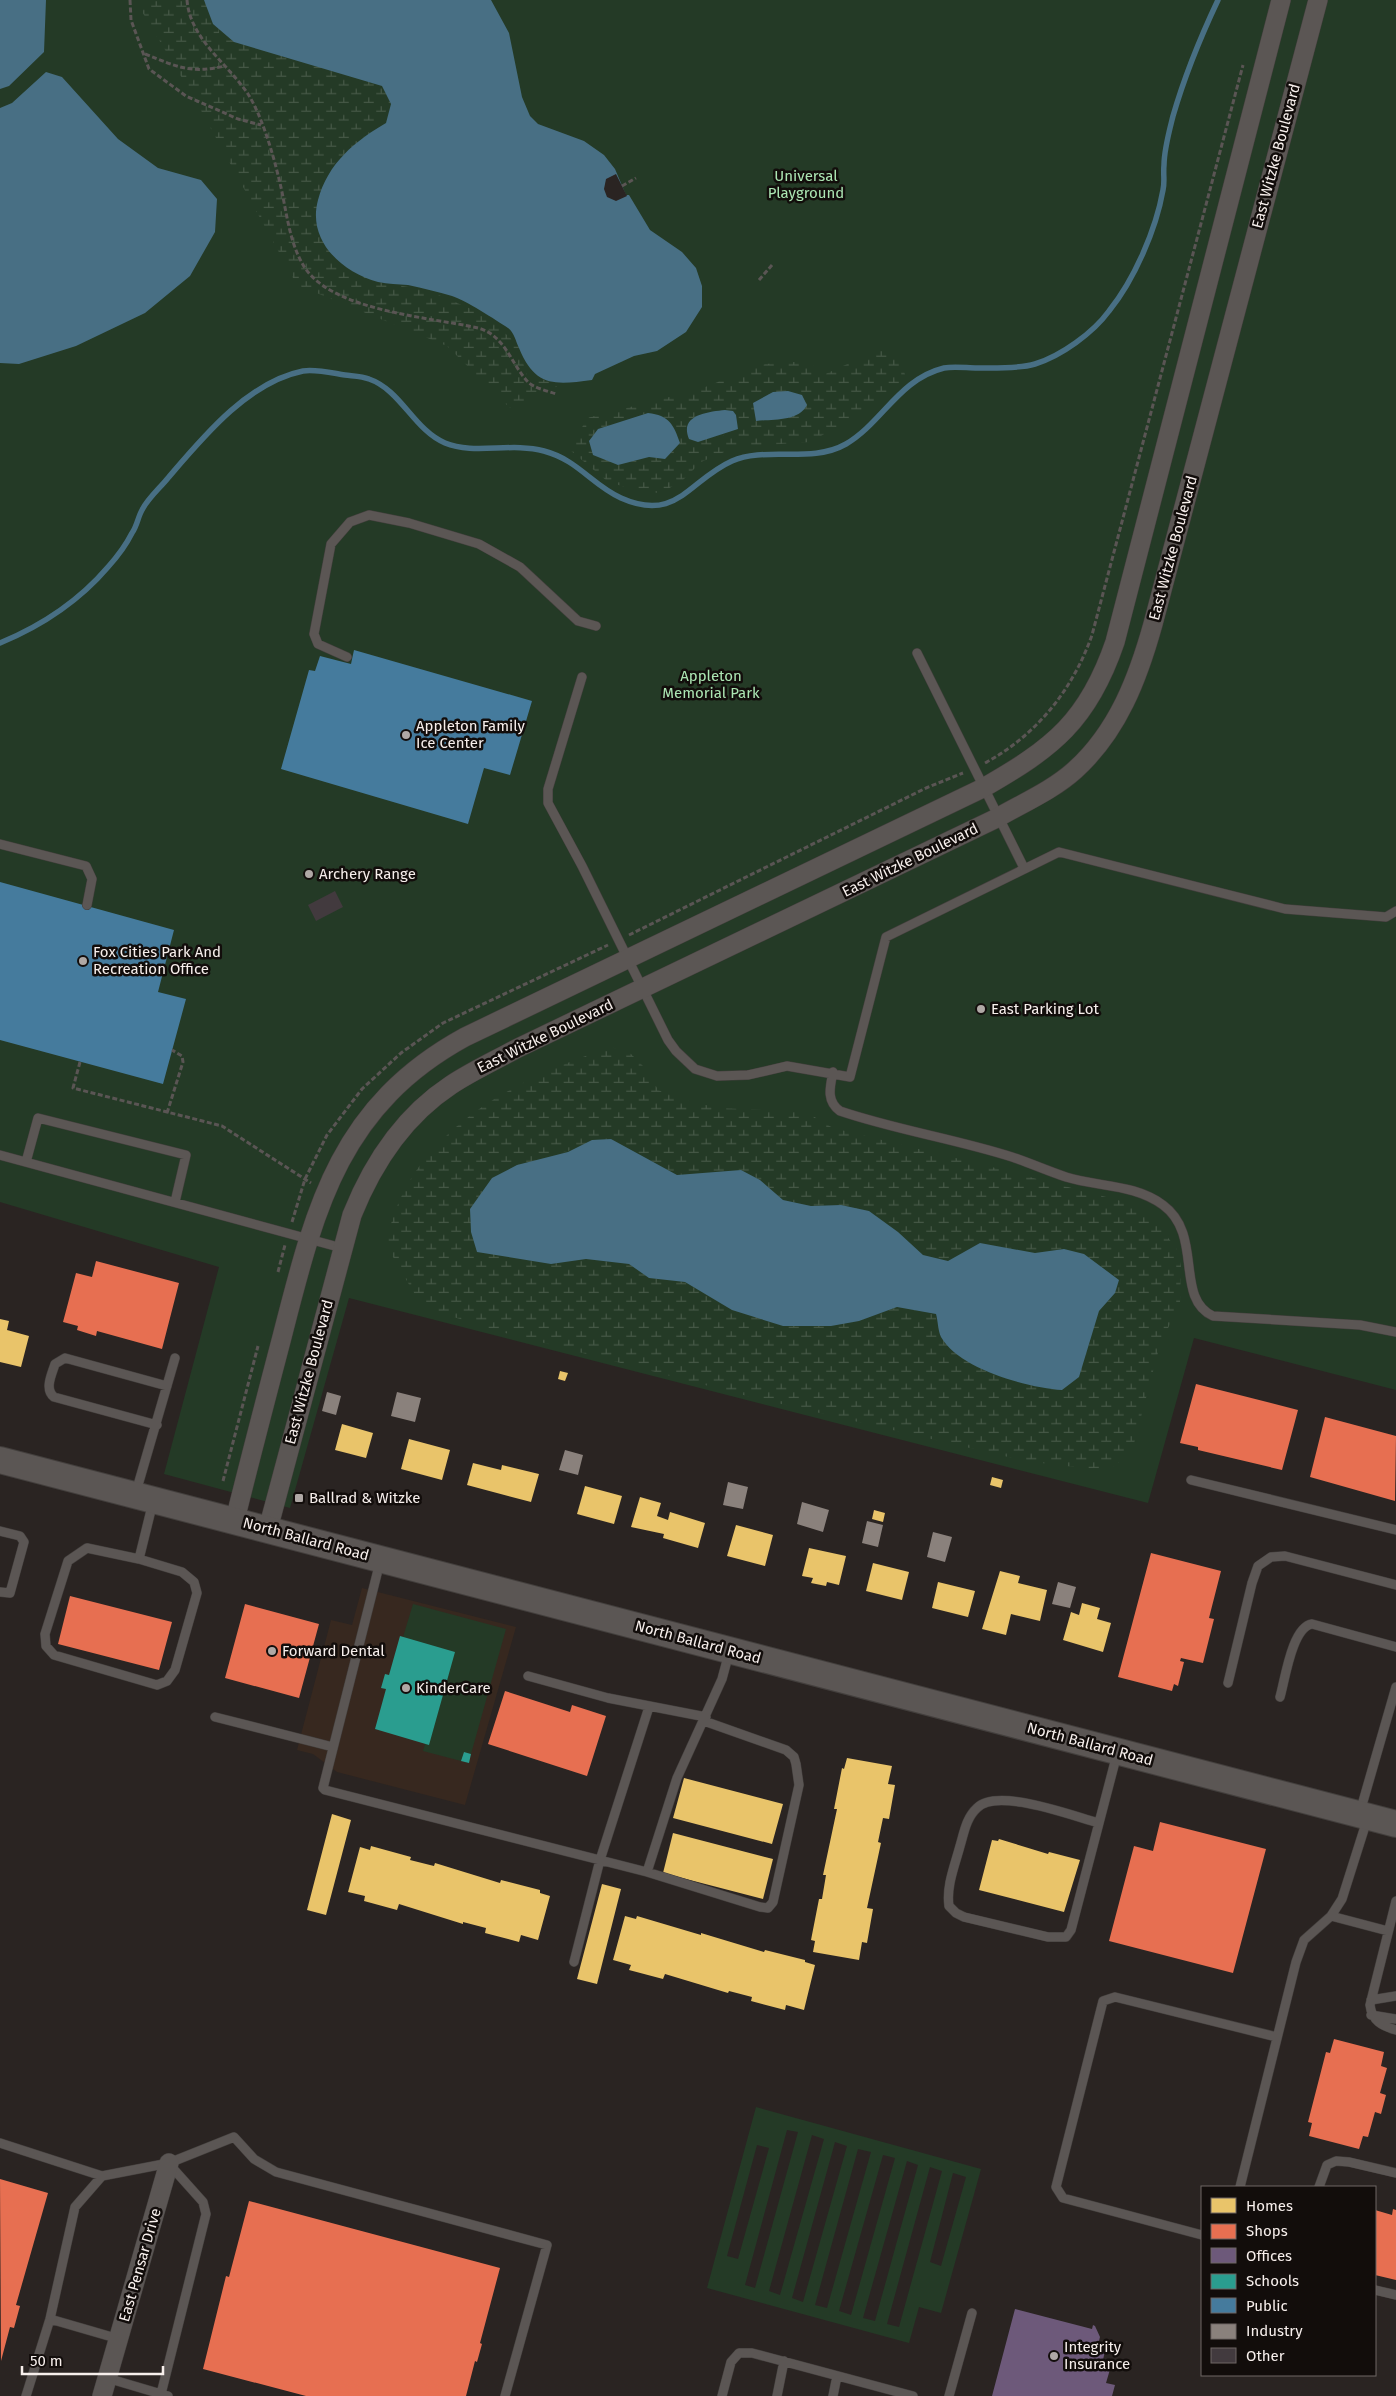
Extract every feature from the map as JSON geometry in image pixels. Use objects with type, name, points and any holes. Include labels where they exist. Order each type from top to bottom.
[{"type":"main road","name":"North Ballard Road","points":[[0,1460],[1396,1824]]},
{"type":"street","points":[[235,1520],[308,1238],[325,1191],[350,1142],[394,1089],[442,1049],[465,1037],[983,788],[1028,762],[1059,736],[1089,699],[1106,668],[1120,623],[1281,0]]},
{"type":"street","name":"East Witzke Boulevard","points":[[268,1529],[352,1215],[374,1168],[400,1133],[433,1099],[450,1085],[483,1066],[997,818],[1074,771],[1104,736],[1129,696],[1153,624],[1318,0]]},
{"type":"street","name":"East Pensar Drive","points":[[102,2396],[169,2163]]},
{"type":"lane","points":[[347,657],[318,644],[314,634],[331,544],[350,522],[369,515],[409,523],[479,544],[520,566],[578,621],[596,626]]},
{"type":"lane","points":[[917,653],[997,818],[1024,868]]},
{"type":"lane","points":[[582,677],[548,789],[548,803],[582,866],[642,989],[676,1051],[695,1069],[706,1074],[728,1077],[787,1066],[850,1076],[886,937],[1059,852],[1286,909],[1386,917],[1396,911]]},
{"type":"lane","points":[[0,844],[86,866],[92,879],[87,905]]},
{"type":"lane","points":[[833,1072],[830,1097],[834,1107],[840,1111],[1012,1157],[1067,1177],[1151,1197],[1178,1219],[1187,1245],[1195,1301],[1205,1312],[1213,1316],[1360,1325],[1396,1332]]},
{"type":"lane","points":[[26,1162],[38,1118],[186,1155],[175,1202]]},
{"type":"lane","points":[[0,1155],[342,1248]]},
{"type":"lane","points":[[157,1425],[54,1397],[50,1394],[49,1388],[55,1364],[64,1358],[168,1386]]},
{"type":"lane","points":[[139,1558],[145,1497],[157,1425],[176,1358]]},
{"type":"lane","points":[[1191,1480],[1396,1530]]},
{"type":"lane","points":[[0,1531],[20,1536],[24,1542],[10,1593],[0,1592]]},
{"type":"lane","points":[[87,1548],[139,1558],[182,1572],[194,1582],[197,1593],[174,1670],[167,1681],[157,1685],[54,1656],[46,1646],[45,1634],[68,1561],[87,1548]]},
{"type":"lane","points":[[1228,1683],[1258,1566],[1271,1557],[1285,1556],[1396,1585]]},
{"type":"lane","points":[[382,1559],[333,1747],[323,1788],[325,1790],[647,1872],[768,1908],[773,1902],[799,1785],[794,1757],[786,1750],[705,1719],[649,1707],[528,1676]]},
{"type":"lane","points":[[1280,1697],[1296,1637],[1306,1625],[1312,1624],[1396,1647]]},
{"type":"lane","points":[[647,1872],[677,1778],[722,1679],[730,1650]]},
{"type":"lane","points":[[1240,2186],[1296,1962],[1304,1940],[1331,1916],[1342,1899],[1396,1687]]},
{"type":"lane","points":[[574,1962],[600,1860],[649,1707]]},
{"type":"lane","points":[[215,1717],[333,1747]]},
{"type":"lane","points":[[1386,1723],[1396,1725]]},
{"type":"lane","points":[[1099,1823],[1008,1799],[984,1802],[978,1806],[967,1822],[949,1886],[949,1906],[956,1913],[964,1916],[1048,1937],[1066,1937],[1071,1930],[1118,1751]]},
{"type":"lane","points":[[1396,1902],[1371,2000],[1372,2015],[1382,2025],[1396,2030]]},
{"type":"lane","points":[[1331,1916],[1388,1931]]},
{"type":"lane","points":[[1371,2000],[1396,1996]]},
{"type":"lane","points":[[1201,2235],[1063,2198],[1056,2187],[1103,2001],[1115,1997],[1277,2037]]},
{"type":"lane","points":[[1372,2015],[1396,2019]]},
{"type":"lane","points":[[0,2143],[102,2176],[169,2163],[234,2137],[254,2159],[276,2172],[547,2245],[505,2396]]},
{"type":"lane","points":[[1319,2186],[1327,2165],[1336,2161],[1395,2170]]},
{"type":"lane","points":[[107,2378],[165,2395],[206,2214],[203,2202],[169,2163]]},
{"type":"lane","points":[[26,2396],[50,2319],[75,2207],[102,2176]]},
{"type":"lane","points":[[1376,2290],[1396,2295]]},
{"type":"lane","points":[[949,2396],[972,2313]]},
{"type":"lane","points":[[50,2319],[119,2339]]},
{"type":"lane","points":[[722,2396],[731,2362],[739,2352],[752,2353],[784,2361],[888,2393],[913,2396]]},
{"type":"lane","points":[[777,2396],[784,2361]]},
{"type":"lane","points":[[833,2396],[837,2376]]},
{"type":"path","points":[[130,0],[131,20],[149,69],[186,96],[238,119],[261,125]]},
{"type":"path","points":[[187,0],[196,29],[248,94],[279,178],[288,220],[306,272],[329,291],[402,316],[480,329],[502,343],[530,383],[556,394]]},
{"type":"path","points":[[145,54],[186,70],[204,71],[225,66]]},
{"type":"path","points":[[276,1280],[305,1179],[327,1135],[362,1089],[401,1053],[443,1022],[618,940],[926,788],[991,759],[1032,729],[1062,696],[1084,657],[1095,625],[1244,63]]},
{"type":"path","points":[[622,186],[636,178]]},
{"type":"path","points":[[759,280],[772,265]]},
{"type":"path","points":[[167,1113],[182,1062],[182,1056],[172,1050]]},
{"type":"path","points":[[80,1062],[73,1088],[222,1126],[325,1191]]},
{"type":"path","points":[[222,1481],[260,1338]]},
{"type":"shaded area","name":"KinderCare","points":[[362,1588],[516,1627],[465,1805],[337,1772],[313,1754],[297,1750],[331,1620],[352,1625]]},
{"type":"green space","name":"Appleton Memorial Park","points":[[0,0],[1396,0],[1396,1390],[1194,1338],[1148,1503],[349,1298],[290,1508],[164,1474],[219,1267],[0,1202]]},
{"type":"green space","points":[[135,0],[212,0],[220,37],[382,85],[391,104],[373,130],[334,164],[378,282],[427,290],[485,315],[518,345],[527,376],[562,384],[510,408],[447,346],[297,285],[194,98]]},
{"type":"green space","points":[[878,350],[889,353],[897,359],[903,368],[906,379],[879,404],[810,442],[736,447],[701,462],[683,480],[661,493],[636,491],[607,481],[570,450],[587,418],[697,390],[765,364],[810,361],[821,376]],"holes":[[[725,410],[733,411],[729,434],[709,440],[693,418]],[[648,413],[666,419],[675,431],[680,443],[665,459],[649,457],[618,465],[598,429]]]},
{"type":"green space","points":[[611,1047],[631,1054],[649,1072],[658,1090],[685,1100],[718,1108],[806,1112],[833,1128],[1133,1204],[1155,1221],[1176,1248],[1181,1265],[1180,1303],[1160,1345],[1132,1451],[1108,1471],[1025,1461],[751,1397],[498,1331],[422,1307],[385,1243],[396,1208],[405,1189],[423,1162],[444,1138],[468,1117],[522,1083]],"holes":[[[611,1139],[677,1175],[741,1170],[760,1180],[783,1200],[811,1206],[841,1205],[898,1232],[923,1255],[948,1261],[980,1243],[1035,1253],[1064,1249],[1115,1293],[1099,1311],[1079,1377],[1062,1390],[1013,1381],[996,1375],[963,1358],[942,1337],[936,1315],[897,1307],[859,1321],[705,1294],[685,1282],[649,1278],[629,1264],[586,1259],[551,1264],[546,1158],[594,1142]]]},
{"type":"green space","points":[[413,1604],[506,1629],[471,1754],[464,1752],[461,1761],[423,1751],[425,1744],[429,1744],[454,1652],[403,1637]]},
{"type":"green space","points":[[756,2107],[981,2169],[941,2313],[919,2307],[909,2343],[707,2288]],"holes":[[[787,2130],[798,2132],[755,2288],[745,2285]],[[812,2135],[824,2139],[780,2295],[769,2291]],[[835,2142],[847,2146],[803,2302],[792,2298]],[[757,2145],[769,2148],[738,2259],[727,2256]],[[858,2149],[871,2152],[827,2308],[815,2305]],[[883,2155],[895,2158],[851,2315],[839,2311]],[[907,2161],[918,2165],[875,2321],[863,2318]],[[930,2167],[942,2171],[899,2327],[887,2324]],[[953,2173],[966,2177],[941,2266],[930,2262]]]},
{"type":"water","points":[[0,0],[46,0],[44,52],[9,86],[0,89]]},
{"type":"water","points":[[204,0],[491,0],[509,33],[522,97],[530,116],[538,124],[584,141],[604,155],[615,169],[626,195],[629,195],[650,230],[682,252],[696,268],[702,286],[702,307],[686,332],[657,351],[634,356],[595,374],[592,380],[567,383],[547,381],[539,377],[525,361],[510,330],[465,302],[452,296],[419,287],[378,282],[351,271],[330,252],[322,241],[316,215],[318,200],[328,175],[344,154],[364,137],[386,123],[391,104],[382,86],[234,42],[213,24]]},
{"type":"water","points":[[46,72],[62,77],[118,139],[158,168],[201,180],[217,199],[215,232],[190,276],[145,313],[76,346],[19,364],[0,363],[0,108],[12,103]]},
{"type":"water","points":[[788,391],[802,395],[807,405],[803,410],[784,419],[756,421],[753,403],[773,392]]},
{"type":"water","points":[[725,410],[733,411],[736,415],[738,429],[698,442],[689,439],[687,431],[691,420],[696,416]]},
{"type":"water","points":[[648,413],[661,416],[670,422],[678,437],[680,443],[665,459],[649,457],[618,465],[593,455],[589,441],[598,429]]},
{"type":"water","points":[[611,1139],[677,1175],[741,1170],[760,1180],[783,1200],[811,1206],[841,1205],[869,1211],[898,1232],[923,1255],[948,1261],[980,1243],[1035,1253],[1064,1249],[1084,1254],[1119,1280],[1115,1293],[1099,1311],[1079,1377],[1062,1390],[1014,1381],[978,1367],[963,1358],[950,1348],[941,1337],[936,1314],[897,1307],[859,1321],[831,1326],[783,1326],[732,1310],[685,1282],[649,1278],[629,1264],[586,1259],[551,1264],[477,1252],[471,1232],[470,1209],[492,1178],[517,1165],[568,1152],[592,1140]]},
{"type":"pier","points":[[616,174],[627,196],[616,201],[607,197],[604,189],[606,179]]},
{"type":"building: Homes","points":[[0,1319],[9,1321],[7,1330],[29,1336],[21,1367],[0,1362]]},
{"type":"building: Homes","points":[[560,1371],[568,1373],[565,1381],[558,1379]]},
{"type":"building: Homes","points":[[342,1424],[373,1433],[366,1458],[335,1450]]},
{"type":"building: Homes","points":[[409,1439],[450,1450],[442,1480],[401,1469]]},
{"type":"building: Homes","points":[[473,1463],[501,1470],[502,1465],[539,1474],[531,1502],[467,1485]]},
{"type":"building: Homes","points":[[992,1477],[1003,1480],[1001,1488],[990,1485]]},
{"type":"building: Homes","points":[[585,1486],[622,1496],[614,1524],[577,1514]]},
{"type":"building: Homes","points":[[640,1497],[661,1503],[657,1516],[668,1520],[670,1512],[705,1523],[698,1548],[663,1538],[664,1534],[631,1527]]},
{"type":"building: Homes","points":[[874,1510],[885,1513],[883,1522],[872,1519]]},
{"type":"building: Homes","points":[[736,1525],[773,1535],[765,1566],[727,1556]]},
{"type":"building: Homes","points":[[809,1548],[846,1556],[839,1585],[827,1582],[826,1586],[811,1583],[813,1578],[802,1576]]},
{"type":"building: Homes","points":[[873,1563],[909,1572],[902,1600],[866,1591]]},
{"type":"building: Homes","points":[[1000,1571],[1020,1576],[1018,1583],[1047,1590],[1040,1621],[1011,1614],[1006,1635],[982,1629]]},
{"type":"building: Homes","points":[[938,1582],[975,1591],[968,1617],[932,1608]]},
{"type":"building: Homes","points":[[1082,1603],[1100,1608],[1097,1619],[1111,1623],[1103,1652],[1063,1640],[1071,1612],[1079,1615]]},
{"type":"building: Homes","points":[[847,1758],[892,1766],[888,1784],[895,1785],[889,1819],[883,1818],[878,1842],[881,1843],[867,1908],[873,1909],[867,1943],[862,1942],[859,1960],[813,1952],[815,1941],[811,1940],[819,1899],[822,1899],[826,1875],[823,1875],[837,1809],[834,1809],[842,1768],[844,1769]]},
{"type":"building: Homes","points":[[684,1778],[783,1804],[772,1844],[673,1818]]},
{"type":"building: Homes","points":[[332,1814],[351,1820],[326,1915],[307,1910]]},
{"type":"building: Homes","points":[[673,1833],[773,1859],[763,1899],[663,1873]]},
{"type":"building: Homes","points":[[999,1839],[1048,1854],[1049,1852],[1080,1860],[1064,1912],[979,1890],[992,1840],[998,1841]]},
{"type":"building: Homes","points":[[371,1846],[411,1857],[410,1860],[434,1866],[435,1863],[500,1883],[501,1880],[540,1890],[540,1893],[550,1896],[538,1940],[521,1935],[519,1942],[485,1933],[486,1928],[463,1922],[463,1924],[399,1904],[397,1910],[364,1901],[365,1896],[348,1892],[360,1847],[370,1850]]},
{"type":"building: Homes","points":[[602,1884],[621,1889],[597,1984],[577,1979]]},
{"type":"building: Homes","points":[[625,1916],[636,1919],[637,1916],[764,1952],[765,1950],[805,1960],[805,1962],[815,1965],[804,2010],[786,2005],[785,2010],[751,2001],[752,1997],[729,1991],[728,1993],[665,1974],[663,1979],[629,1970],[631,1965],[613,1960]]},
{"type":"building: Shops","points":[[96,1261],[179,1283],[162,1349],[97,1331],[96,1336],[77,1330],[78,1326],[63,1322],[76,1273],[92,1277]]},
{"type":"building: Shops","points":[[1196,1384],[1298,1410],[1282,1470],[1198,1450],[1198,1447],[1180,1443]]},
{"type":"building: Shops","points":[[1325,1417],[1396,1436],[1395,1501],[1310,1477]]},
{"type":"building: Shops","points":[[1151,1553],[1221,1571],[1209,1618],[1214,1619],[1203,1663],[1181,1658],[1180,1661],[1184,1662],[1178,1686],[1174,1684],[1172,1691],[1118,1677]]},
{"type":"building: Shops","points":[[70,1596],[172,1622],[159,1670],[58,1644]]},
{"type":"building: Shops","name":"Forward Dental","points":[[245,1604],[319,1624],[299,1698],[225,1678]]},
{"type":"building: Shops","points":[[505,1691],[570,1712],[572,1705],[606,1716],[587,1776],[488,1744]]},
{"type":"building: Shops","points":[[1160,1822],[1266,1849],[1233,1973],[1109,1941],[1134,1846],[1153,1851]]},
{"type":"building: Shops","points":[[1334,2039],[1384,2052],[1381,2066],[1387,2068],[1380,2093],[1386,2095],[1381,2114],[1375,2112],[1368,2137],[1363,2136],[1359,2149],[1309,2136],[1312,2123],[1308,2122],[1326,2052],[1330,2053]]},
{"type":"building: Shops","points":[[0,2179],[48,2193],[16,2305],[20,2306],[14,2328],[10,2327],[1,2361]]},
{"type":"building: Shops","points":[[249,2201],[500,2268],[480,2343],[482,2344],[477,2362],[475,2361],[466,2396],[306,2396],[203,2369],[226,2276],[229,2277]]},
{"type":"building: Shops","points":[[1393,2209],[1396,2210],[1396,2280],[1376,2275],[1376,2210],[1392,2215]]},
{"type":"building: Offices","name":"Integrity Insurance","points":[[1015,2309],[1092,2329],[1093,2325],[1095,2326],[1100,2337],[1098,2345],[1106,2347],[1102,2364],[1111,2366],[1106,2383],[1115,2385],[1112,2396],[992,2396]]},
{"type":"building: Schools","points":[[400,1636],[455,1652],[429,1745],[375,1729],[386,1689],[381,1688],[385,1674],[389,1675]]},
{"type":"building: Schools","points":[[464,1752],[471,1754],[469,1763],[461,1761]]},
{"type":"building: Public","name":"Appleton Family Ice Center","points":[[354,650],[532,701],[510,775],[484,768],[468,824],[281,769],[309,670],[315,671],[320,656],[351,664]]},
{"type":"building: Public","name":"Fox Cities Park And Recreation Office","points":[[0,882],[174,930],[158,992],[186,999],[163,1084],[0,1040]]},
{"type":"building: Industry","points":[[327,1392],[341,1396],[336,1415],[322,1411]]},
{"type":"building: Industry","points":[[397,1392],[421,1398],[415,1422],[391,1416]]},
{"type":"building: Industry","points":[[565,1450],[583,1455],[578,1475],[559,1470]]},
{"type":"building: Industry","points":[[728,1482],[748,1487],[743,1509],[723,1505]]},
{"type":"building: Industry","points":[[802,1502],[829,1510],[823,1532],[797,1524]]},
{"type":"building: Industry","points":[[867,1521],[883,1525],[878,1547],[862,1543]]},
{"type":"building: Industry","points":[[933,1532],[952,1537],[945,1562],[927,1557]]},
{"type":"building: Industry","points":[[1058,1582],[1076,1587],[1070,1608],[1052,1604]]},
{"type":"building: Other","points":[[335,891],[343,907],[316,921],[308,905]]},
{"type":"waterway","points":[[0,643],[45,620],[72,602],[97,579],[124,546],[134,530],[147,501],[228,413],[264,387],[283,377],[303,371],[319,371],[360,377],[380,384],[425,429],[445,443],[468,448],[519,448],[544,451],[576,466],[611,493],[621,498],[640,504],[656,505],[669,502],[681,496],[717,469],[732,461],[759,455],[818,453],[846,444],[870,425],[903,391],[928,374],[948,367],[1021,367],[1035,364],[1066,350],[1102,319],[1127,285],[1143,254],[1155,221],[1164,187],[1165,153],[1173,116],[1193,57],[1218,0]]},
{"type":"place","name":"Appleton Family Ice Center","points":[[406,735]]},
{"type":"place","name":"Archery Range","points":[[309,874]]},
{"type":"place","name":"Fox Cities Park And Recreation Office","points":[[83,961]]},
{"type":"place","name":"East Parking Lot","points":[[981,1009]]},
{"type":"place","name":"Ballrad & Witzke","points":[[299,1498]]},
{"type":"place","name":"Forward Dental","points":[[272,1651]]},
{"type":"place","name":"KinderCare","points":[[406,1688]]},
{"type":"place","name":"Integrity Insurance","points":[[1054,2356]]},
{"type":"park label","name":"Universal Playground","points":[[806,184]]}]
